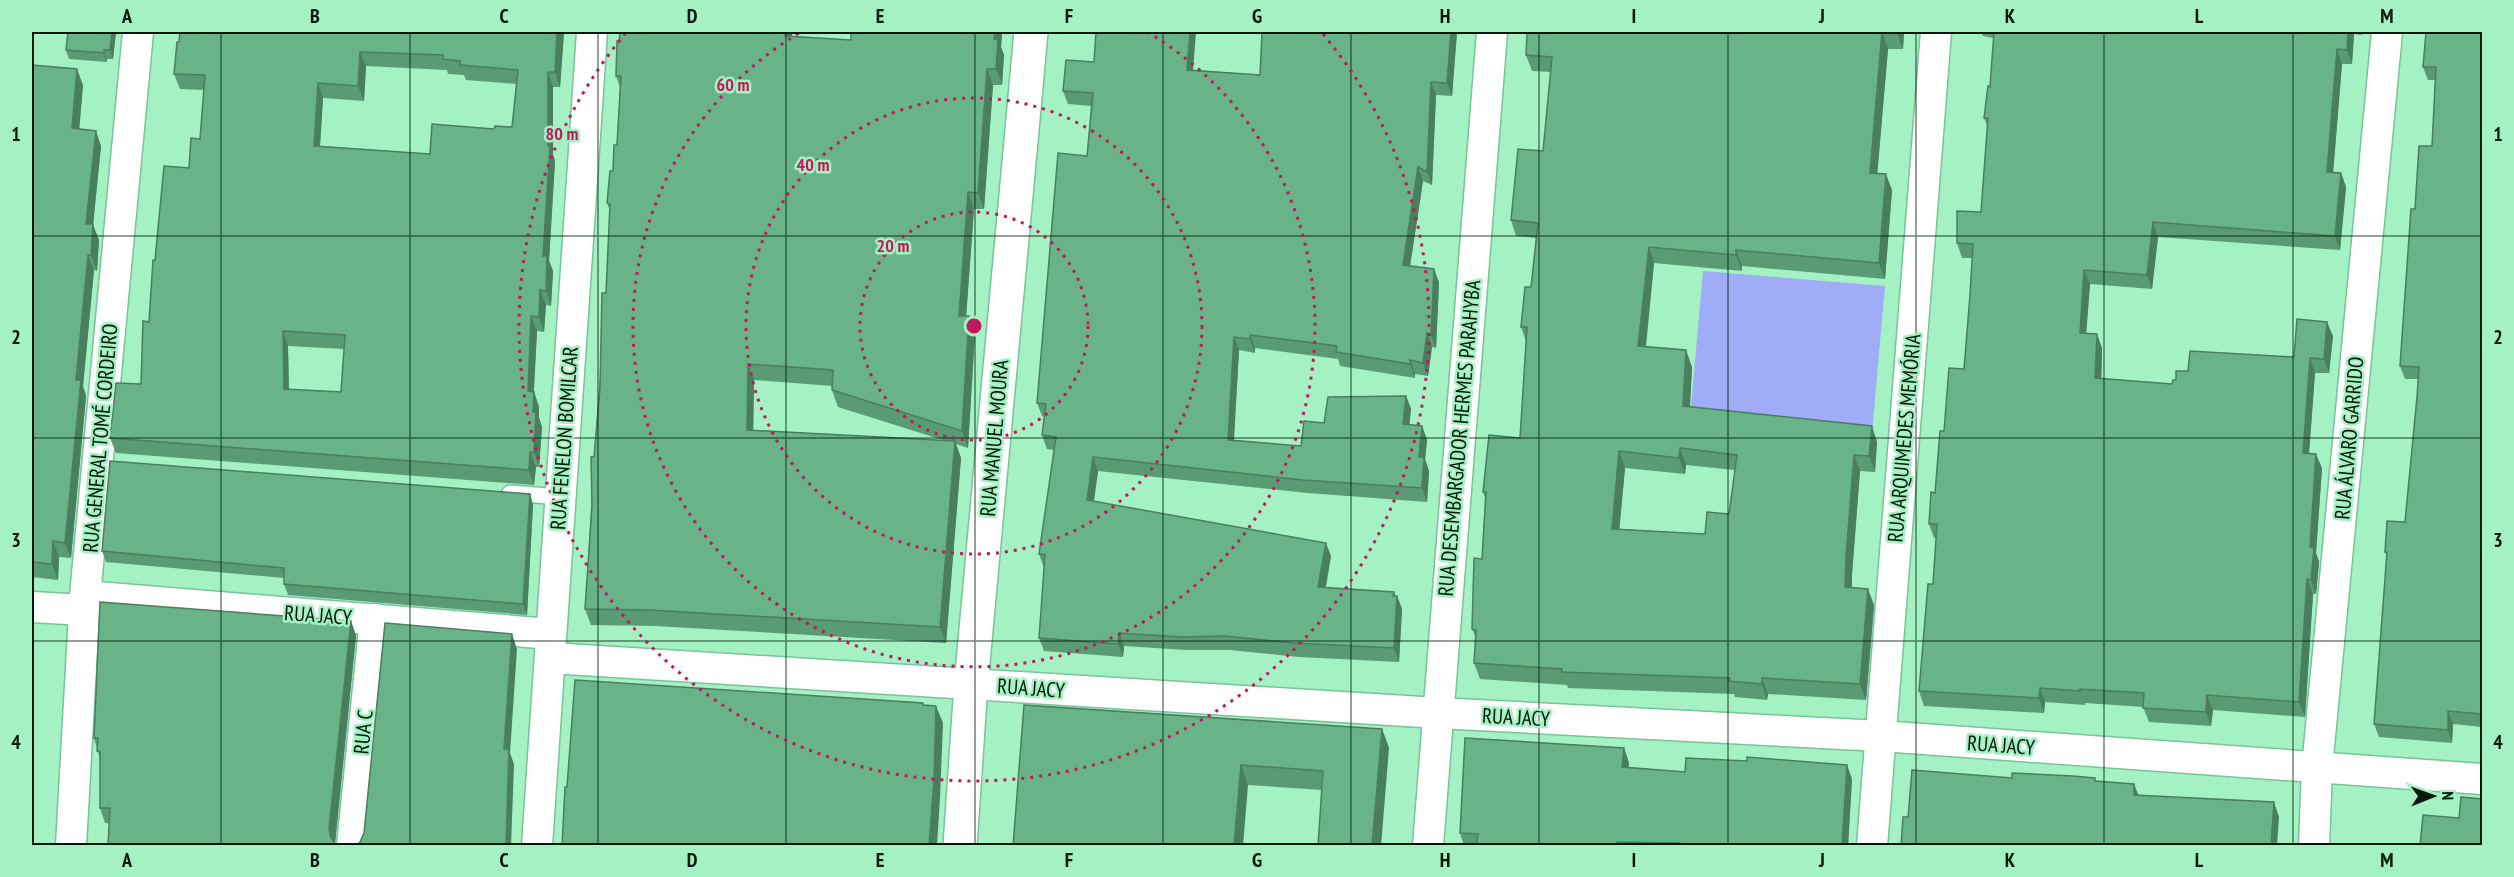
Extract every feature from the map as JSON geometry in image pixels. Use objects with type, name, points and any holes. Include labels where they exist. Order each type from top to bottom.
[{"type":"street","name":"RUA GENERAL TOMÉ CORDEIRO","points":[[71,846],[84,603],[103,461],[138,32]]},
{"type":"street","name":"RUA FENELON BOMILCAR","points":[[537,846],[592,32]]},
{"type":"street","name":"RUA MANUEL MOURA","points":[[960,846],[971,684],[1031,32]]},
{"type":"street","name":"RUA DESEMBARGADOR HERMES PARAHYBA","points":[[1428,846],[1492,32]]},
{"type":"street","name":"RUA ARQUIMEDES MEMÓRIA","points":[[1872,846],[1936,32]]},
{"type":"street","name":"RUA ÁLVARO GARRIDO","points":[[2314,846],[2317,768],[2387,32]]},
{"type":"street","name":"RUA JACY","points":[[32,606],[84,603],[375,619],[550,646],[971,684],[1438,713],[1881,736],[2482,779]]},
{"type":"street","name":"RUA C","points":[[352,846],[375,619]]},
{"type":"lane","points":[[489,491],[561,497]]},
{"type":"shaded area","points":[[1703,271],[1885,286],[1872,433],[1690,418]]},
{"type":"building","points":[[68,32],[112,32],[110,50],[104,50],[104,53],[66,50]]},
{"type":"building","points":[[180,32],[557,32],[555,72],[548,72],[548,146],[550,146],[543,256],[547,256],[546,291],[540,290],[539,317],[531,316],[528,391],[534,392],[533,412],[536,412],[534,452],[530,452],[529,470],[110,438],[116,383],[141,384],[143,321],[149,322],[153,260],[155,260],[164,166],[189,168],[191,138],[200,139],[205,75],[174,74],[177,42],[179,42]],"holes":[[[360,52],[443,55],[443,59],[460,61],[460,65],[518,70],[512,127],[495,126],[494,129],[432,124],[430,154],[314,146],[318,83],[358,86]],[[283,331],[345,335],[341,392],[284,389]]]},
{"type":"building","points":[[620,32],[786,32],[785,36],[851,40],[851,32],[995,32],[994,39],[998,39],[996,69],[987,69],[978,193],[968,192],[959,316],[969,316],[962,431],[832,390],[833,370],[748,364],[747,430],[955,441],[940,627],[649,610],[585,609],[592,506],[591,457],[594,457],[600,388],[602,293],[606,293],[610,204],[607,203],[610,171],[613,171],[614,145],[617,145],[621,76],[616,76],[617,41],[619,42]]},
{"type":"building","points":[[1096,32],[1190,32],[1187,70],[1260,75],[1262,32],[1451,32],[1447,83],[1431,82],[1427,172],[1418,167],[1403,265],[1434,269],[1431,335],[1427,333],[1423,363],[1410,360],[1410,364],[1336,352],[1337,346],[1250,335],[1250,339],[1234,337],[1228,440],[1301,446],[1304,421],[1324,423],[1328,397],[1406,396],[1403,424],[1422,426],[1419,457],[1424,457],[1422,488],[1303,480],[1093,457],[1087,500],[1326,543],[1318,587],[1394,592],[1393,596],[1397,596],[1394,648],[1294,643],[1225,636],[1181,637],[1119,633],[1118,644],[1039,638],[1045,555],[1039,554],[1056,437],[1042,435],[1046,404],[1037,403],[1058,153],[1087,156],[1093,93],[1063,91],[1066,60],[1094,62]]},
{"type":"building","points":[[1527,32],[1882,32],[1870,173],[1886,174],[1879,263],[1736,250],[1736,255],[1649,247],[1638,346],[1686,350],[1683,406],[1872,426],[1869,456],[1854,455],[1846,557],[1845,587],[1868,589],[1860,684],[1762,678],[1762,684],[1729,681],[1730,678],[1562,672],[1562,669],[1474,663],[1476,630],[1472,629],[1474,558],[1482,559],[1486,492],[1483,492],[1489,435],[1520,438],[1527,327],[1521,327],[1525,287],[1531,287],[1538,223],[1511,220],[1518,149],[1543,151],[1552,57],[1526,55]],"holes":[[[1680,448],[1737,455],[1729,514],[1707,512],[1705,534],[1612,529],[1619,451],[1679,458]]]},
{"type":"building","points":[[1994,32],[2348,32],[2347,50],[2337,49],[2327,172],[2341,173],[2335,236],[2153,222],[2147,275],[2084,270],[2080,333],[2097,334],[2095,378],[2172,384],[2173,380],[2176,380],[2176,371],[2188,371],[2190,351],[2294,357],[2297,319],[2327,322],[2324,359],[2310,358],[2303,453],[2316,454],[2310,547],[2314,548],[2311,580],[2307,579],[2299,702],[2207,695],[2206,712],[2143,708],[2144,693],[2040,688],[2039,698],[1919,691],[1928,584],[1933,584],[1937,524],[1929,524],[1931,492],[1935,493],[1940,431],[1944,431],[1949,368],[1964,369],[1970,295],[1973,244],[1957,243],[1957,211],[1981,212],[1988,118],[1984,118],[1988,86],[1990,87]]},
{"type":"building","points":[[2426,32],[2482,32],[2482,714],[2448,711],[2448,730],[2374,724],[2387,552],[2385,552],[2387,521],[2405,522],[2417,397],[2419,367],[2400,366],[2411,209],[2415,209],[2419,146],[2432,146],[2436,67],[2423,67]]},
{"type":"building","points":[[32,65],[77,69],[72,128],[96,131],[86,224],[93,224],[91,255],[88,255],[76,380],[81,380],[65,543],[53,541],[52,564],[32,562]]},
{"type":"building","points":[[110,461],[530,494],[523,604],[284,584],[284,568],[102,551]]},
{"type":"building","points":[[100,602],[351,621],[329,829],[331,838],[338,846],[108,846],[110,808],[100,808],[100,751],[97,751],[98,738],[94,738]]},
{"type":"building","points":[[385,623],[512,634],[504,749],[509,749],[506,846],[355,846],[360,842],[364,833]]},
{"type":"building","points":[[575,680],[923,703],[923,705],[936,706],[929,846],[562,846]]},
{"type":"building","points":[[1024,705],[1382,729],[1372,846],[1318,846],[1323,771],[1241,765],[1234,846],[1013,846]]},
{"type":"building","points":[[1465,738],[1624,748],[1622,767],[1685,772],[1686,758],[1747,761],[1747,757],[1847,765],[1842,846],[1680,846],[1680,843],[1617,842],[1617,846],[1476,846],[1478,834],[1460,833]]},
{"type":"building","points":[[1912,770],[2012,778],[2012,773],[2073,776],[2095,778],[2095,781],[2134,784],[2134,795],[2274,802],[2271,846],[1901,846],[1903,817],[1908,817]]},
{"type":"building","points":[[2461,797],[2482,799],[2482,846],[2420,846],[2423,815],[2459,818]]}]
